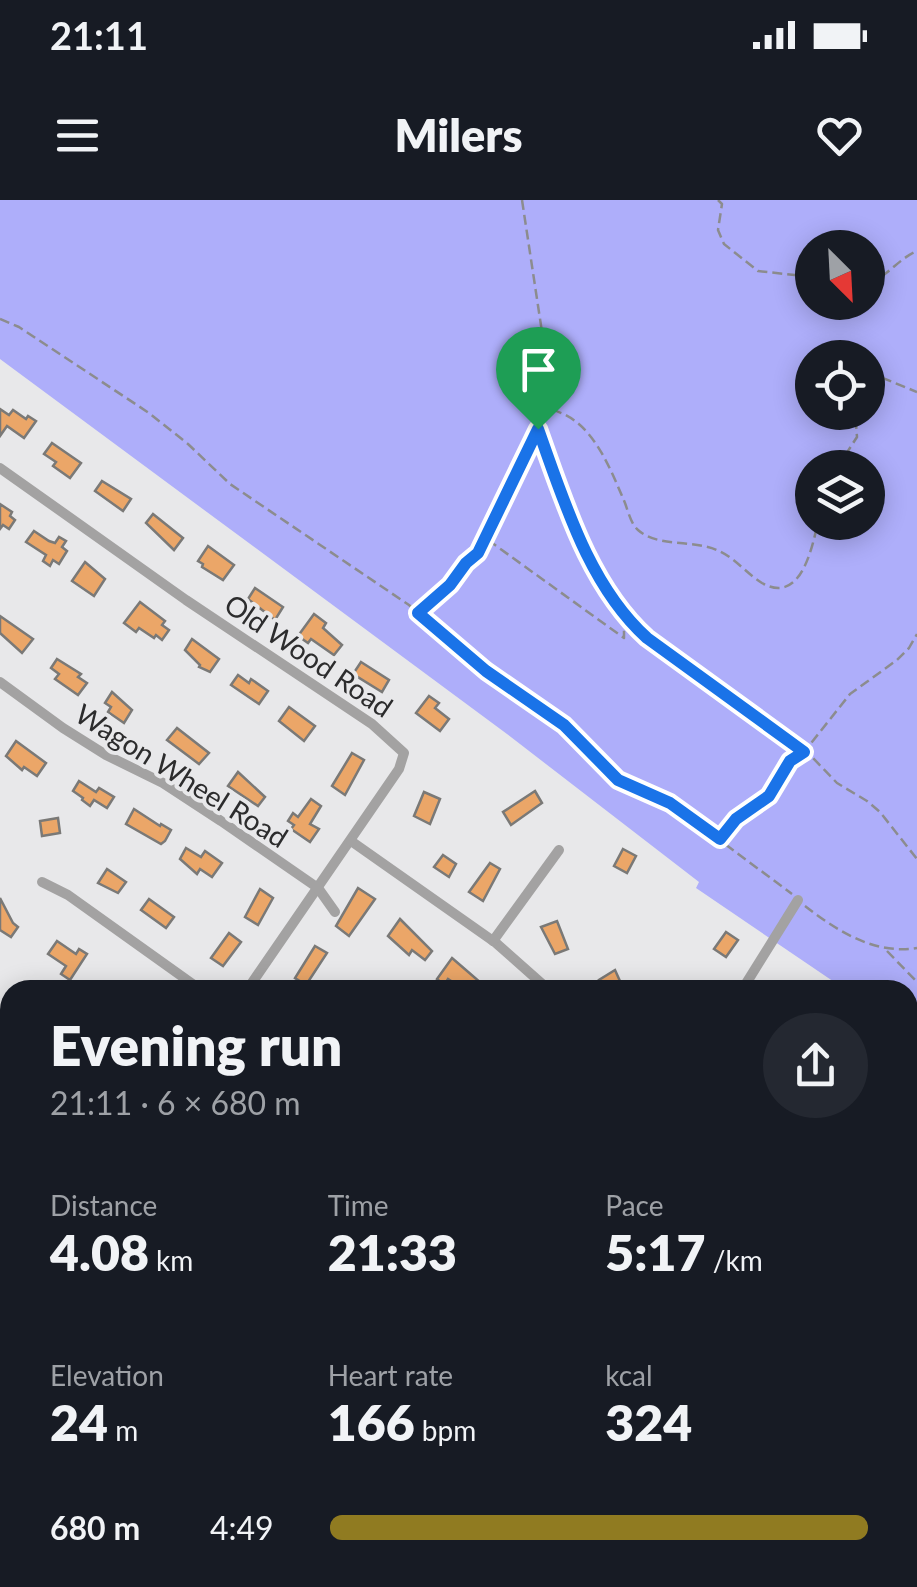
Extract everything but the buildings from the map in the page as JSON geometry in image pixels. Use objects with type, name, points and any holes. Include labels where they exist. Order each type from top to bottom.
[{"type":"street","name":"Old Wood Road","points":[[0,468],[395,741],[404,752],[399,770],[254,980]]},
{"type":"street","name":"Wagon Wheel Road","points":[[2,688],[106,755],[178,792],[318,888],[335,912]]},
{"type":"street","points":[[351,841],[493,940],[538,980]]},
{"type":"street","points":[[493,940],[559,850]]},
{"type":"street","points":[[42,882],[68,895],[187,980]]},
{"type":"street","points":[[748,980],[798,900]]},
{"type":"path","points":[[522,200],[542,332],[538,429],[560,491],[602,582],[624,618],[880,812],[917,859]]},
{"type":"path","points":[[718,200],[722,204],[718,230],[724,244],[758,271],[795,275]]},
{"type":"path","points":[[885,273],[917,251]]},
{"type":"path","points":[[0,319],[20,327],[148,413],[230,484],[418,613],[486,671],[564,725],[618,780],[670,803],[853,937],[886,949],[917,948]]},
{"type":"path","points":[[885,379],[917,392]]},
{"type":"path","points":[[536,408],[556,408],[578,422],[606,460],[636,529],[650,537],[719,550],[775,589],[790,585],[804,572],[813,540]]},
{"type":"path","points":[[418,613],[478,553],[538,429]]},
{"type":"path","points":[[486,539],[624,638],[624,618]]},
{"type":"path","points":[[720,839],[736,819],[769,796],[790,761],[804,752],[850,694],[897,660],[917,634]]},
{"type":"path","points":[[886,949],[915,980]]},
{"type":"shaded area","points":[[0,200],[917,200],[917,980],[831,980],[696,888],[699,882],[507,734],[0,359]]},
{"type":"route","points":[[538,429],[560,491],[602,582],[624,618],[804,752],[790,761],[769,796],[736,819],[720,839],[670,803],[618,780],[564,725],[486,671],[418,613],[478,553],[538,429]]}]
